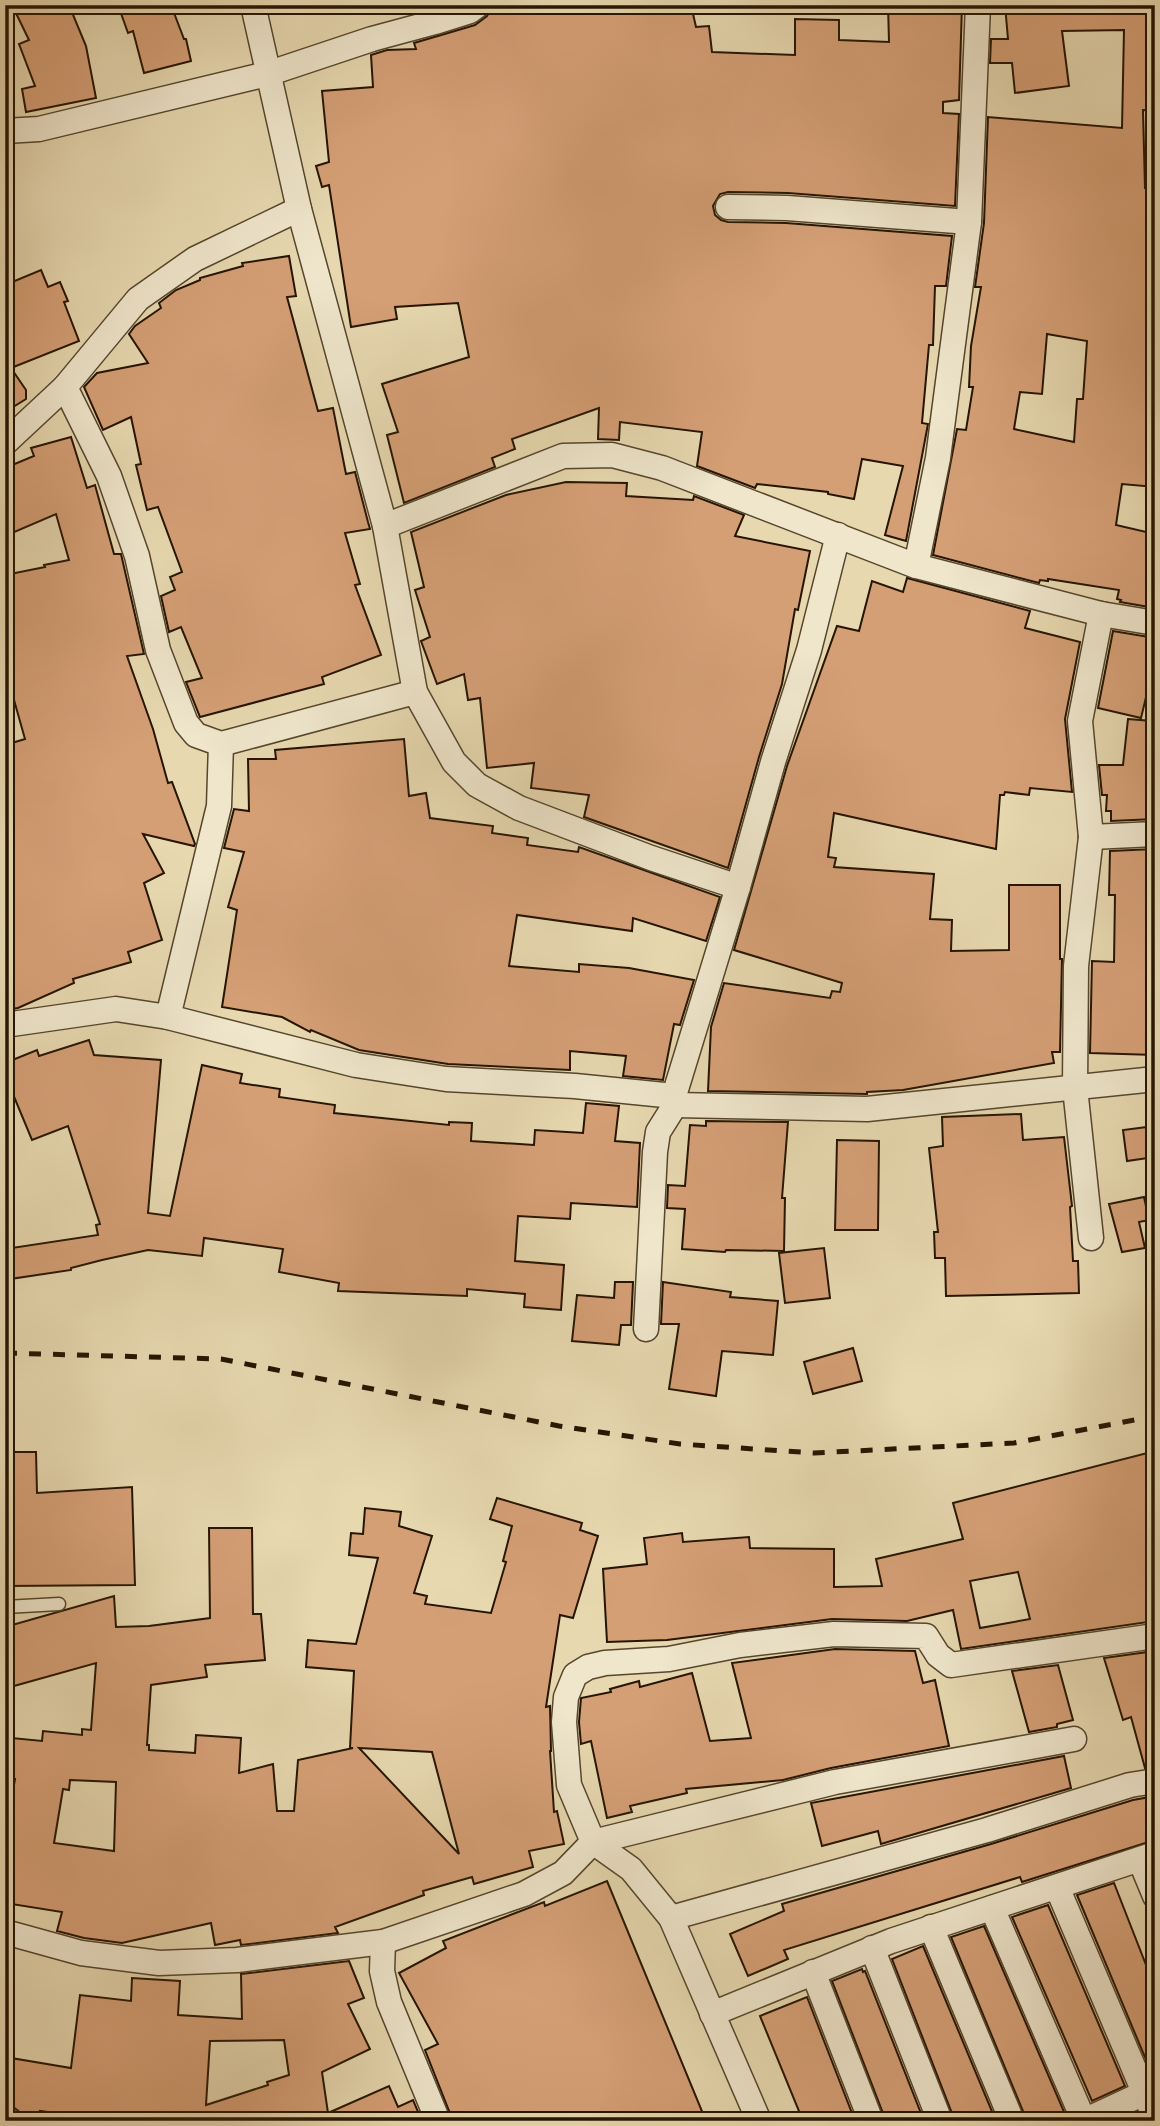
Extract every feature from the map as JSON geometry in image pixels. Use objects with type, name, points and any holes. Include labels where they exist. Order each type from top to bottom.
[{"type":"street","points":[[253,5],[299,209],[385,526],[415,692],[454,762],[477,785],[519,808],[651,858],[738,887]]},
{"type":"street","points":[[5,131],[39,129],[267,74],[372,39],[470,11],[478,5]]},
{"type":"street","points":[[916,566],[938,458],[969,222],[978,5]]},
{"type":"street","points":[[728,207],[787,208],[969,222]]},
{"type":"street","points":[[5,443],[65,387],[138,299],[195,259],[299,209]]},
{"type":"street","points":[[65,387],[109,476],[137,556],[158,650],[186,723],[196,735],[221,744],[415,692]]},
{"type":"street","points":[[385,526],[563,456],[612,455],[662,468],[916,566],[1101,614],[1155,623]]},
{"type":"street","points":[[646,1329],[658,1132],[674,1101],[773,762],[809,650],[838,535]]},
{"type":"street","points":[[1091,1238],[1075,1088],[1076,966],[1091,837],[1080,721],[1101,614]]},
{"type":"street","points":[[168,1017],[219,806],[221,744]]},
{"type":"street","points":[[1091,837],[1155,834]]},
{"type":"street","points":[[5,1026],[116,1009],[168,1017],[356,1065],[446,1079],[575,1087],[674,1101],[867,1109],[1155,1079]]},
{"type":"street","points":[[760,2121],[671,1918],[631,1869],[593,1842],[569,1785],[564,1722],[566,1698],[575,1675],[588,1667],[605,1663],[669,1659],[740,1645],[834,1634],[926,1636],[938,1655],[950,1665],[1155,1636]]},
{"type":"street","points":[[5,1932],[81,1953],[159,1963],[237,1960],[383,1942],[524,1894],[563,1873],[593,1842],[835,1782],[1073,1738]]},
{"type":"street","points":[[671,1918],[987,1829],[1130,1785],[1155,1781]]},
{"type":"street","points":[[712,2014],[872,1948],[1147,1857],[1155,1896]]},
{"type":"street","points":[[1057,1887],[1149,2091],[1155,2118]]},
{"type":"street","points":[[992,1908],[1084,2121],[1149,2091]]},
{"type":"street","points":[[932,1927],[1012,2121]]},
{"type":"street","points":[[383,1942],[382,1971],[389,2003],[438,2121]]},
{"type":"street","points":[[872,1948],[940,2121]]},
{"type":"street","points":[[813,1972],[871,2121]]},
{"type":"lane","points":[[5,1607],[59,1604]]},
{"type":"building","points":[[12,5],[69,5],[86,46],[96,98],[26,112],[22,89],[35,86],[19,44],[29,40]]},
{"type":"building","points":[[118,5],[171,5],[186,39],[191,61],[144,73],[133,31],[128,33]]},
{"type":"building","points":[[493,5],[691,5],[696,27],[709,26],[712,52],[795,55],[795,19],[839,20],[839,40],[889,42],[888,5],[962,5],[959,100],[943,102],[943,113],[959,114],[955,206],[788,193],[728,192],[720,194],[713,206],[715,215],[728,222],[786,223],[952,236],[946,286],[935,286],[933,345],[929,345],[922,423],[928,424],[906,541],[885,535],[903,466],[862,459],[854,499],[828,492],[757,484],[755,488],[697,466],[702,432],[620,422],[619,440],[598,439],[599,408],[512,439],[515,449],[492,458],[495,467],[404,503],[387,435],[398,432],[382,384],[469,357],[458,303],[395,307],[397,319],[351,327],[329,185],[322,187],[316,166],[329,162],[322,91],[373,87],[371,55],[387,50],[416,49],[414,43],[475,25],[487,16]]},
{"type":"building","points":[[1005,5],[1155,5],[1155,111],[1143,110],[1145,188],[1155,189],[1155,487],[1122,484],[1116,525],[1155,534],[1155,608],[1120,602],[1121,600],[1117,599],[1119,590],[1048,579],[1040,580],[1039,583],[933,555],[957,429],[966,430],[973,387],[969,387],[971,346],[981,287],[975,287],[984,223],[988,117],[1122,128],[1124,30],[1062,31],[1069,86],[1015,93],[1012,63],[990,63],[991,39],[1008,39]],"holes":[[[1047,334],[1087,341],[1083,399],[1077,399],[1074,442],[1014,429],[1020,392],[1042,394]]]},
{"type":"building","points":[[289,256],[296,296],[287,297],[318,411],[333,408],[346,474],[355,472],[370,529],[345,533],[360,584],[355,585],[381,655],[322,677],[324,684],[200,717],[186,682],[202,678],[181,627],[169,632],[161,596],[175,590],[170,577],[182,572],[158,507],[147,510],[136,465],[141,464],[131,417],[103,430],[84,387],[97,373],[148,363],[129,334],[135,326],[161,308],[159,303],[176,290],[200,278],[243,266],[242,263]]},
{"type":"building","points":[[41,270],[48,287],[60,282],[68,301],[64,302],[79,341],[11,368],[26,390],[26,399],[5,412],[5,285]]},
{"type":"building","points":[[71,437],[87,488],[95,485],[114,554],[121,554],[144,654],[127,656],[153,729],[168,783],[172,782],[195,844],[194,846],[143,834],[164,873],[144,883],[162,940],[128,952],[131,962],[73,979],[74,983],[18,1008],[5,1010],[5,745],[25,739],[5,668],[5,575],[69,560],[56,514],[5,536],[5,468],[34,456],[31,448]]},
{"type":"building","points":[[566,482],[627,483],[626,496],[693,500],[694,496],[744,515],[735,536],[810,551],[798,610],[795,609],[782,684],[728,868],[584,817],[589,795],[531,788],[534,763],[487,768],[480,698],[468,700],[464,674],[437,684],[421,641],[430,637],[415,590],[424,587],[411,532],[506,495]]},
{"type":"building","points":[[907,578],[1030,611],[1025,628],[1080,642],[1065,719],[1072,792],[1030,788],[1029,795],[1005,792],[1000,795],[996,849],[834,813],[828,857],[836,858],[834,867],[934,874],[930,919],[952,920],[951,951],[1009,950],[1009,885],[1060,885],[1060,1052],[1052,1052],[1054,1063],[867,1094],[708,1091],[711,1027],[724,983],[830,998],[832,991],[840,992],[842,983],[734,950],[787,766],[837,626],[859,631],[872,581],[903,592]]},
{"type":"building","points":[[1113,631],[1155,638],[1155,660],[1141,718],[1098,708]]},
{"type":"building","points":[[1128,719],[1152,721],[1147,766],[1155,766],[1155,819],[1111,821],[1111,811],[1106,811],[1107,795],[1102,795],[1099,765],[1123,765]]},
{"type":"building","points":[[404,739],[409,796],[426,793],[430,818],[493,826],[492,833],[528,838],[527,845],[578,852],[579,847],[720,897],[706,941],[633,918],[632,931],[517,915],[509,966],[579,972],[579,964],[629,968],[694,980],[680,1025],[674,1024],[663,1080],[623,1076],[626,1056],[570,1051],[570,1070],[448,1064],[359,1050],[311,1030],[310,1032],[282,1017],[222,1007],[237,910],[228,907],[244,852],[224,848],[234,809],[249,811],[248,759],[276,759],[275,750]]},
{"type":"building","points":[[1155,849],[1155,1055],[1090,1053],[1092,961],[1114,962],[1115,895],[1109,895],[1110,851]]},
{"type":"building","points":[[89,1040],[94,1055],[161,1060],[148,1213],[170,1216],[202,1065],[242,1074],[240,1083],[280,1089],[279,1097],[335,1105],[334,1113],[449,1125],[449,1122],[472,1123],[471,1141],[534,1145],[535,1130],[583,1133],[586,1103],[619,1106],[615,1141],[640,1143],[637,1207],[571,1203],[570,1219],[518,1216],[515,1261],[564,1265],[561,1310],[524,1307],[525,1294],[467,1289],[467,1296],[338,1291],[339,1283],[279,1272],[283,1249],[204,1238],[202,1256],[148,1250],[71,1270],[10,1279],[5,1249],[98,1235],[96,1225],[100,1224],[68,1126],[32,1140],[5,1075],[5,1063],[37,1050],[39,1056]]},
{"type":"building","points":[[1021,1114],[1023,1140],[1064,1137],[1072,1206],[1073,1261],[1078,1261],[1079,1293],[946,1296],[945,1258],[935,1258],[934,1232],[938,1232],[929,1148],[943,1146],[942,1117]]},
{"type":"building","points":[[706,1121],[788,1122],[782,1198],[785,1198],[784,1251],[725,1252],[682,1249],[685,1209],[667,1208],[668,1185],[685,1186],[690,1125],[706,1126]]},
{"type":"building","points":[[1155,1126],[1155,1157],[1127,1161],[1123,1130]]},
{"type":"building","points":[[837,1140],[879,1141],[878,1230],[835,1230]]},
{"type":"building","points":[[1144,1197],[1149,1220],[1139,1222],[1145,1248],[1122,1252],[1109,1204]]},
{"type":"building","points":[[824,1248],[830,1298],[785,1303],[779,1253]]},
{"type":"building","points":[[615,1282],[633,1282],[631,1325],[621,1325],[619,1345],[572,1341],[577,1295],[614,1298]]},
{"type":"building","points":[[663,1282],[731,1292],[730,1297],[778,1301],[773,1355],[722,1351],[716,1396],[669,1389],[679,1324],[661,1324]]},
{"type":"building","points":[[853,1348],[862,1381],[813,1394],[804,1362]]},
{"type":"building","points":[[1155,1451],[1155,1621],[961,1649],[953,1610],[907,1621],[832,1619],[667,1640],[607,1642],[603,1569],[647,1564],[644,1538],[682,1533],[683,1542],[749,1537],[750,1548],[834,1549],[834,1587],[882,1586],[876,1559],[963,1539],[953,1503]],"holes":[[[1018,1572],[1030,1619],[980,1628],[970,1581]]]},
{"type":"building","points":[[5,1452],[36,1452],[37,1493],[132,1487],[135,1585],[5,1586]]},
{"type":"building","points":[[497,1498],[582,1523],[580,1530],[598,1536],[573,1618],[560,1615],[546,1707],[550,1706],[554,1812],[557,1811],[564,1844],[529,1851],[533,1867],[474,1884],[472,1877],[423,1891],[424,1895],[335,1927],[338,1933],[241,1945],[240,1940],[215,1945],[211,1923],[122,1943],[84,1938],[57,1931],[62,1912],[5,1903],[5,1837],[15,1779],[8,1779],[12,1738],[42,1741],[43,1731],[82,1735],[82,1729],[91,1730],[96,1663],[14,1686],[5,1657],[5,1627],[114,1596],[116,1627],[149,1626],[210,1618],[209,1528],[252,1528],[253,1614],[261,1614],[265,1660],[205,1665],[207,1677],[151,1685],[147,1745],[149,1750],[195,1753],[196,1735],[241,1738],[239,1773],[273,1764],[277,1811],[294,1811],[298,1760],[353,1748],[350,1748],[354,1671],[306,1667],[308,1640],[356,1644],[378,1558],[349,1555],[351,1533],[363,1534],[365,1508],[401,1512],[399,1526],[432,1536],[414,1593],[427,1596],[425,1604],[491,1613],[506,1562],[503,1561],[512,1526],[490,1519]],"holes":[[[359,1748],[432,1752],[459,1854]],[[70,1780],[116,1782],[114,1851],[54,1843],[63,1789],[69,1790]]]},
{"type":"building","points":[[835,1649],[915,1651],[923,1683],[935,1680],[949,1746],[831,1768],[783,1780],[686,1789],[687,1793],[630,1806],[632,1812],[607,1818],[591,1741],[581,1744],[581,1698],[611,1692],[610,1689],[639,1681],[640,1687],[692,1673],[710,1741],[751,1738],[732,1663]]},
{"type":"building","points":[[1155,1651],[1155,1766],[1145,1768],[1131,1717],[1123,1720],[1104,1658]]},
{"type":"building","points":[[1058,1665],[1073,1720],[1057,1724],[1057,1727],[1029,1732],[1012,1671]]},
{"type":"building","points":[[1064,1756],[1071,1788],[881,1844],[878,1831],[822,1846],[811,1803]]},
{"type":"building","points":[[1150,1797],[1155,1812],[1155,1840],[1022,1882],[1020,1877],[784,1950],[788,1959],[748,1976],[730,1934],[784,1911],[782,1904]]},
{"type":"building","points":[[607,1881],[706,2121],[453,2121],[425,2050],[438,2044],[399,1973],[446,1948],[443,1941],[544,1902],[545,1906]]},
{"type":"building","points":[[1114,1883],[1155,1988],[1155,2073],[1152,2074],[1077,1895]]},
{"type":"building","points":[[1048,1905],[1125,2086],[1092,2101],[1012,1917]]},
{"type":"building","points":[[984,1926],[1068,2121],[1027,2121],[951,1937]]},
{"type":"building","points":[[923,1946],[996,2121],[955,2121],[892,1959]]},
{"type":"building","points":[[349,1961],[364,1998],[348,2004],[370,2049],[322,2072],[328,2113],[389,2086],[398,2107],[413,2100],[422,2121],[109,2121],[40,2111],[39,2116],[21,2113],[13,2107],[5,2106],[5,2057],[71,2068],[80,1995],[131,2001],[132,1978],[180,1981],[178,2015],[242,2019],[241,1974]],"holes":[[[284,2040],[289,2075],[267,2082],[268,2085],[206,2105],[210,2041]]]},
{"type":"building","points":[[862,1969],[924,2121],[886,2121],[832,1981]]},
{"type":"building","points":[[807,1997],[855,2121],[803,2121],[760,2016]]},
{"type":"railway","points":[[5,1353],[221,1359],[559,1426],[680,1444],[814,1453],[1014,1443],[1155,1416]]}]
